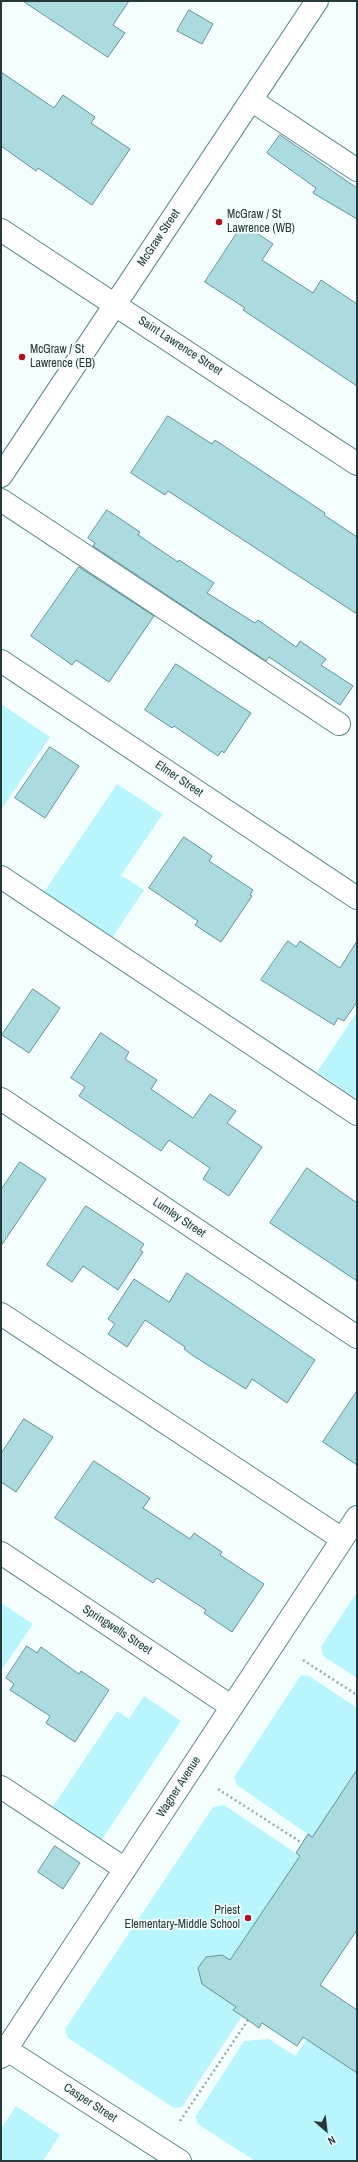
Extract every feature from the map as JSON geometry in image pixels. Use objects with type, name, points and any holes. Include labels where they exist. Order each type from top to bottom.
[{"type":"street","name":"McGraw Street","points":[[1,476],[317,1]]},
{"type":"street","points":[[251,100],[357,170]]},
{"type":"street","name":"Saint Lawrence Street","points":[[1,230],[357,464]]},
{"type":"street","points":[[1,500],[338,724]]},
{"type":"street","name":"Elmer Street","points":[[1,660],[357,898]]},
{"type":"street","points":[[1,877],[357,1114]]},
{"type":"street","name":"Lumley Street","points":[[1,1099],[357,1337]]},
{"type":"street","points":[[1,1314],[342,1539]]},
{"type":"street","name":"Wagner Avenue","points":[[3,2051],[357,1517]]},
{"type":"street","name":"Springwells Street","points":[[1,1553],[232,1707]]},
{"type":"street","points":[[1,1787],[125,1869]]},
{"type":"street","name":"Casper Street","points":[[3,2051],[180,2161]]},
{"type":"path","points":[[303,1660],[357,1695]]},
{"type":"path","points":[[218,1789],[302,1843]]},
{"type":"path","points":[[180,2121],[248,2020]]},
{"type":"shaded area","points":[[1,704],[50,737],[1,810]]},
{"type":"shaded area","points":[[117,784],[163,814],[121,875],[144,890],[112,938],[44,892]]},
{"type":"shaded area","points":[[357,1012],[357,1099],[317,1072]]},
{"type":"shaded area","points":[[357,1592],[357,1678],[323,1656],[321,1647]]},
{"type":"shaded area","points":[[1,1603],[33,1624],[1,1671]]},
{"type":"shaded area","points":[[301,1675],[309,1676],[357,1708],[357,1770],[312,1837],[237,1785],[234,1777]]},
{"type":"shaded area","points":[[144,1696],[181,1721],[101,1841],[52,1808],[117,1711],[129,1719]]},
{"type":"shaded area","points":[[224,1805],[300,1856],[230,1960],[236,2007],[233,2010],[242,2016],[182,2107],[174,2108],[68,2038],[65,2029],[213,1807]]},
{"type":"shaded area","points":[[269,2039],[295,2056],[307,2039],[357,2073],[357,2161],[255,2161],[198,2124],[196,2116],[244,2041]]},
{"type":"shaded area","points":[[16,2106],[60,2135],[43,2161],[1,2161],[1,2129]]},
{"type":"building","points":[[23,1],[129,1],[113,25],[125,33],[108,57]]},
{"type":"building","points":[[189,10],[213,24],[202,44],[177,31]]},
{"type":"building","points":[[1,72],[54,108],[63,95],[95,117],[91,123],[130,149],[92,205],[38,168],[36,171],[1,146]]},
{"type":"building","points":[[280,135],[357,188],[357,219],[313,193],[316,188],[267,153]]},
{"type":"building","points":[[243,224],[273,244],[262,260],[313,293],[321,280],[357,304],[357,386],[243,310],[245,308],[205,282]]},
{"type":"building","points":[[168,416],[212,444],[215,440],[325,513],[324,515],[357,537],[357,614],[168,491],[165,495],[131,473]]},
{"type":"building","points":[[107,510],[140,532],[138,535],[178,562],[179,560],[214,583],[207,593],[255,623],[258,620],[296,647],[300,641],[326,659],[321,665],[353,686],[340,705],[269,657],[266,661],[93,546],[95,543],[88,538]]},
{"type":"building","points":[[79,567],[154,616],[109,682],[76,660],[72,665],[31,636]]},
{"type":"building","points":[[176,664],[251,713],[224,753],[222,751],[218,756],[174,726],[172,728],[145,710]]},
{"type":"building","points":[[50,747],[79,766],[45,818],[15,798]]},
{"type":"building","points":[[184,837],[212,856],[209,861],[253,890],[250,895],[252,896],[221,942],[195,925],[198,921],[149,888]]},
{"type":"building","points":[[288,941],[296,947],[300,941],[340,968],[357,941],[357,1002],[344,1021],[338,1018],[334,1025],[261,980]]},
{"type":"building","points":[[33,989],[60,1008],[29,1053],[2,1035]]},
{"type":"building","points":[[101,1033],[129,1052],[125,1059],[157,1080],[151,1089],[193,1118],[210,1094],[236,1111],[227,1123],[262,1147],[229,1196],[203,1179],[210,1168],[169,1140],[161,1151],[79,1096],[85,1087],[71,1078]]},
{"type":"building","points":[[20,1162],[46,1179],[1,1246],[1,1190]]},
{"type":"building","points":[[307,1168],[357,1203],[357,1281],[270,1223]]},
{"type":"building","points":[[86,1206],[144,1244],[140,1250],[143,1252],[118,1290],[83,1266],[72,1282],[47,1265]]},
{"type":"building","points":[[187,1273],[315,1360],[287,1403],[252,1379],[246,1389],[192,1355],[184,1349],[185,1347],[145,1320],[127,1347],[108,1334],[115,1324],[108,1319],[134,1279],[169,1302]]},
{"type":"building","points":[[357,1391],[357,1465],[323,1442]]},
{"type":"building","points":[[24,1419],[53,1437],[16,1492],[1,1482],[1,1454]]},
{"type":"building","points":[[94,1461],[150,1498],[143,1508],[190,1539],[194,1533],[222,1552],[220,1555],[264,1584],[232,1632],[204,1613],[206,1610],[157,1578],[153,1583],[55,1518]]},
{"type":"building","points":[[27,1646],[37,1653],[41,1647],[79,1674],[81,1671],[109,1690],[75,1742],[46,1723],[50,1716],[10,1690],[14,1684],[6,1678]]},
{"type":"building","points":[[357,1770],[357,1930],[320,1985],[357,2010],[357,2073],[303,2037],[297,2046],[262,2023],[259,2028],[233,2010],[236,2007],[202,1984],[198,1968],[206,1957],[222,1955],[230,1960],[300,1856],[296,1853],[308,1834],[312,1837]]},
{"type":"building","points":[[55,1846],[80,1863],[63,1889],[38,1872]]},
{"type":"place","name":"McGraw / St Lawrence (WB)","points":[[219,222]]},
{"type":"place","name":"McGraw / St Lawrence (EB)","points":[[22,357]]},
{"type":"place","name":"Priest Elementary‑Middle School","points":[[248,1918]]}]
